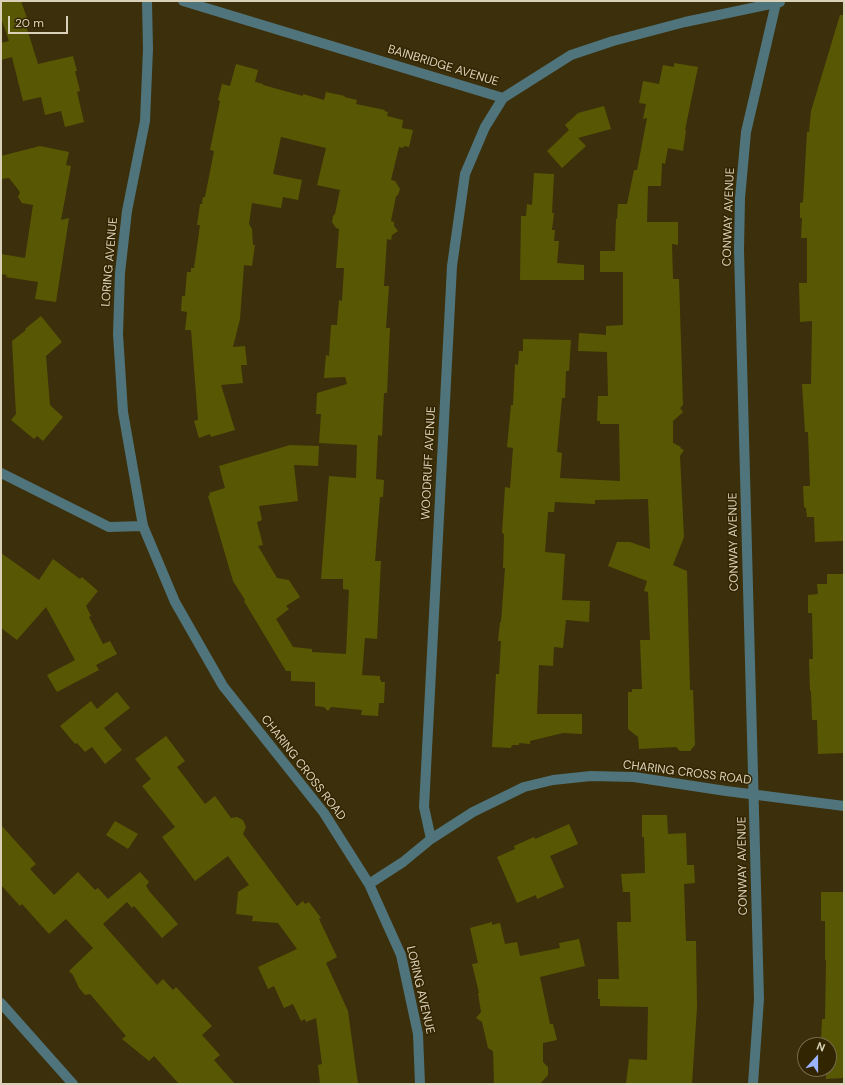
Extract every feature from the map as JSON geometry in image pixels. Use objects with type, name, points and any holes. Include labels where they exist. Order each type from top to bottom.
[{"type":"street","name":"LORING AVENUE","points":[[143,526],[123,412],[118,334],[120,273],[127,211],[145,121],[148,49],[147,1]]},
{"type":"street","name":"BAINBRIDGE AVENUE","points":[[183,1],[503,98],[571,55],[613,40],[685,22],[779,2]]},
{"type":"street","name":"CONWAY AVENUE","points":[[753,1084],[759,999],[739,250],[740,198],[746,132],[779,2]]},
{"type":"street","name":"WOODRUFF AVENUE","points":[[431,839],[424,807],[452,266],[466,174],[485,127],[503,98]]},
{"type":"street","points":[[1,473],[109,527],[143,526]]},
{"type":"street","name":"CHARING CROSS ROAD","points":[[143,526],[176,602],[223,686],[324,813],[369,884],[403,862],[431,839],[473,812],[524,787],[553,780],[590,776],[634,777],[844,806]]},
{"type":"street","name":"LORING AVENUE","points":[[369,884],[401,955],[418,1034],[420,1084]]},
{"type":"street","points":[[1,1002],[73,1084]]},
{"type":"building","points":[[1,1],[21,1],[27,18],[24,19],[38,64],[73,56],[80,91],[77,92],[84,122],[65,127],[61,111],[45,115],[41,97],[23,101],[12,57],[1,60],[1,43],[9,41],[1,18]]},
{"type":"building","points":[[840,15],[844,15],[844,541],[815,542],[814,517],[807,517],[806,508],[804,507],[803,486],[810,486],[808,432],[805,432],[802,384],[811,384],[812,321],[800,322],[799,283],[807,283],[807,238],[801,238],[802,218],[800,218],[800,203],[803,202],[807,132],[809,132],[811,111]]},
{"type":"building","points":[[674,63],[698,67],[685,130],[683,151],[668,148],[665,164],[662,163],[661,186],[648,186],[647,222],[678,222],[678,245],[672,244],[673,279],[679,279],[683,405],[680,408],[683,412],[673,421],[673,443],[684,450],[680,456],[684,537],[673,565],[687,571],[690,690],[693,690],[695,745],[690,751],[680,751],[676,747],[639,749],[638,737],[628,729],[628,692],[632,692],[632,689],[642,689],[640,640],[650,640],[648,592],[644,591],[647,581],[608,566],[617,542],[630,542],[650,549],[648,499],[595,500],[595,504],[555,502],[554,512],[548,512],[545,552],[565,554],[562,600],[590,601],[589,622],[566,620],[563,648],[554,647],[553,666],[539,665],[537,714],[582,714],[582,734],[563,733],[530,741],[530,744],[519,743],[519,745],[512,745],[511,748],[492,747],[496,674],[499,674],[501,641],[498,641],[505,568],[503,568],[504,534],[502,533],[505,487],[510,488],[513,448],[507,447],[511,405],[513,405],[515,364],[518,365],[519,351],[523,351],[523,339],[571,340],[569,371],[566,371],[565,398],[562,398],[557,452],[562,453],[560,478],[620,481],[619,424],[600,424],[600,421],[597,421],[598,396],[608,396],[607,352],[578,351],[579,333],[606,335],[606,326],[623,325],[623,272],[600,272],[600,251],[615,251],[618,204],[627,204],[634,170],[637,170],[647,118],[643,119],[646,104],[639,103],[643,81],[659,84],[663,65],[674,67]]},
{"type":"building","points":[[236,64],[258,70],[255,82],[263,85],[324,100],[326,92],[345,96],[344,97],[357,100],[356,104],[385,110],[384,111],[388,112],[387,116],[403,120],[402,128],[413,130],[409,147],[399,147],[391,180],[395,181],[400,189],[398,195],[396,196],[391,221],[394,222],[394,226],[398,231],[392,235],[391,240],[387,239],[384,286],[389,286],[386,328],[390,328],[387,393],[384,393],[382,436],[378,435],[376,479],[384,480],[383,497],[380,497],[375,561],[381,561],[377,639],[365,638],[362,675],[380,676],[381,682],[385,682],[384,703],[379,703],[378,716],[361,715],[362,710],[331,707],[328,711],[324,707],[315,706],[315,682],[291,681],[291,671],[286,671],[233,581],[208,496],[210,495],[209,493],[225,488],[219,466],[290,445],[319,446],[318,466],[294,465],[298,501],[259,506],[262,520],[257,522],[263,545],[258,546],[277,578],[289,580],[300,597],[286,606],[289,609],[276,619],[293,647],[312,649],[312,652],[346,654],[349,590],[343,589],[343,579],[321,579],[329,476],[356,478],[357,445],[319,443],[321,414],[316,414],[317,393],[347,384],[345,377],[324,378],[326,355],[329,356],[331,325],[337,325],[339,300],[342,301],[344,268],[336,268],[339,229],[336,228],[332,222],[340,190],[317,185],[326,148],[281,137],[273,174],[302,180],[298,200],[283,197],[281,208],[252,203],[249,224],[252,229],[253,245],[255,245],[252,266],[244,265],[240,319],[233,347],[245,346],[247,365],[241,365],[243,383],[221,385],[235,430],[211,437],[210,434],[199,438],[194,421],[198,420],[191,330],[185,330],[187,312],[181,311],[182,296],[185,296],[187,272],[191,272],[191,268],[194,268],[200,225],[197,225],[200,204],[202,204],[203,197],[205,197],[214,151],[210,150],[220,101],[218,100],[222,84],[230,86]]},
{"type":"building","points":[[604,106],[611,129],[578,138],[586,146],[562,168],[547,151],[569,130],[565,125],[578,113]]},
{"type":"building","points":[[40,146],[69,152],[66,165],[71,166],[61,220],[69,218],[56,302],[35,299],[38,282],[6,277],[7,275],[1,274],[1,254],[25,258],[33,205],[22,203],[18,197],[20,192],[9,178],[1,179],[1,156]]},
{"type":"building","points":[[534,173],[554,174],[552,213],[554,213],[552,230],[555,230],[554,241],[559,241],[557,263],[584,265],[584,280],[520,280],[521,216],[526,216],[527,204],[532,205]]},
{"type":"building","points":[[41,316],[62,342],[46,356],[50,405],[63,417],[43,441],[37,436],[34,439],[11,420],[16,414],[12,341]]},
{"type":"building","points":[[1,553],[39,580],[53,559],[80,579],[82,577],[98,591],[86,606],[91,616],[89,617],[103,644],[110,641],[117,654],[96,665],[99,670],[57,692],[47,675],[75,660],[46,607],[17,640],[1,628]]},
{"type":"building","points":[[827,574],[844,574],[844,753],[818,754],[817,720],[812,720],[810,691],[809,659],[813,659],[812,613],[808,613],[808,595],[818,594],[817,584],[827,584]]},
{"type":"building","points":[[117,692],[130,708],[104,728],[122,750],[105,764],[92,747],[85,752],[77,743],[75,744],[60,726],[91,701],[97,709]]},
{"type":"building","points":[[166,736],[185,761],[177,767],[205,804],[215,796],[231,818],[237,817],[243,820],[246,827],[243,834],[297,906],[303,901],[305,904],[309,902],[321,918],[319,919],[337,957],[326,963],[348,1011],[358,1084],[320,1084],[318,1065],[322,1064],[316,1018],[306,1022],[305,1019],[301,1021],[293,1004],[284,1008],[274,986],[268,989],[258,967],[297,949],[278,923],[252,921],[253,916],[236,914],[238,892],[249,885],[228,856],[195,881],[162,837],[175,827],[142,786],[151,779],[135,759]]},
{"type":"building","points":[[642,815],[667,815],[668,834],[686,833],[687,865],[694,865],[695,883],[684,884],[686,941],[696,941],[697,1007],[692,1084],[626,1084],[629,1059],[647,1060],[648,1007],[600,1006],[600,999],[598,999],[598,979],[619,979],[617,922],[631,922],[630,892],[623,892],[621,874],[645,873]]},
{"type":"building","points":[[115,821],[138,834],[128,849],[106,835]]},
{"type":"building","points":[[569,824],[578,844],[550,856],[564,887],[537,899],[536,895],[517,903],[497,857],[515,849],[514,846],[534,837],[535,839]]},
{"type":"building","points":[[1,825],[36,864],[30,869],[54,895],[78,872],[95,890],[98,888],[108,899],[140,872],[149,882],[146,886],[150,892],[178,924],[162,938],[134,906],[132,908],[127,902],[103,924],[157,985],[163,979],[173,990],[176,987],[212,1026],[202,1035],[220,1055],[214,1060],[235,1084],[179,1084],[154,1056],[149,1061],[122,1039],[126,1036],[90,994],[85,995],[69,971],[93,948],[66,919],[49,934],[22,904],[20,906],[1,885]]},
{"type":"building","points":[[821,892],[844,892],[844,1078],[826,1079],[826,1077],[837,1077],[837,1037],[821,1037],[822,1019],[825,1019],[826,960],[825,921],[821,921]]},
{"type":"building","points":[[492,922],[492,925],[500,923],[505,944],[517,942],[520,956],[560,948],[559,943],[579,939],[585,966],[540,977],[550,1024],[553,1024],[557,1040],[543,1043],[543,1062],[548,1067],[548,1075],[540,1084],[494,1084],[493,1051],[488,1048],[482,1022],[476,1018],[481,1012],[479,993],[472,964],[478,963],[470,928]]}]
